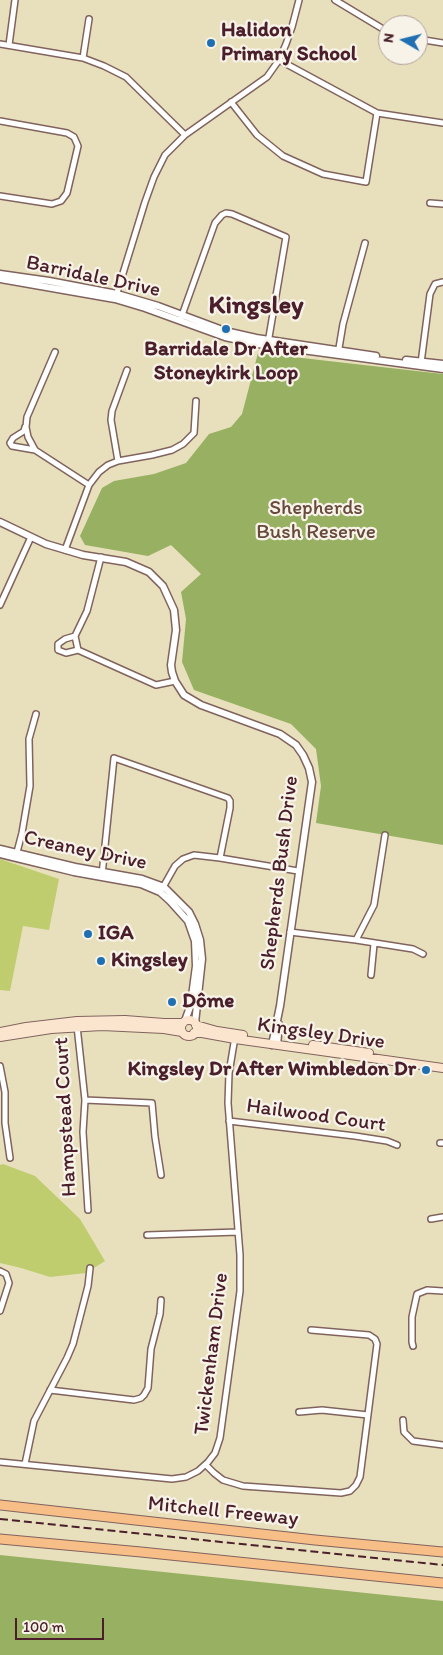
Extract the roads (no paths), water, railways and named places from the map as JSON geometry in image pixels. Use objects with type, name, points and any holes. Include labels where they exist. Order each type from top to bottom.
[{"type":"highway","name":"Mitchell Freeway","points":[[0,1505],[443,1552]]},
{"type":"highway","points":[[0,1539],[443,1584]]},
{"type":"main road","points":[[0,1032],[26,1027],[125,1020],[164,1023],[190,1020],[195,1024],[196,1029],[194,1034],[188,1036],[171,1029],[77,1024],[0,1037]]},
{"type":"main road","points":[[182,1032],[181,1027],[184,1022]]},
{"type":"main road","name":"Kingsley Drive","points":[[195,1024],[235,1037]]},
{"type":"main road","name":"Kingsley Drive","points":[[194,1034],[202,1033],[235,1037],[443,1068]]},
{"type":"main road","name":"Kingsley Drive","points":[[275,1043],[443,1064]]},
{"type":"street","points":[[9,45],[15,0]]},
{"type":"street","points":[[116,297],[154,177],[164,155],[185,134],[267,77],[279,60],[292,27],[299,0]]},
{"type":"street","points":[[335,0],[378,26]]},
{"type":"street","points":[[83,58],[89,18]]},
{"type":"street","points":[[428,41],[443,43]]},
{"type":"street","points":[[0,44],[83,58],[104,66],[126,77],[185,134]]},
{"type":"street","points":[[279,60],[377,113],[443,123]]},
{"type":"street","points":[[231,102],[256,134],[283,156],[323,174],[366,182],[377,113]]},
{"type":"street","points":[[0,121],[67,133],[74,137],[78,146],[67,193],[61,201],[52,204],[0,196]]},
{"type":"street","points":[[430,203],[443,204]]},
{"type":"street","points":[[181,319],[215,223],[222,215],[232,214],[286,237],[268,343]]},
{"type":"street","points":[[338,353],[343,324],[365,243]]},
{"type":"street","name":"Barridale Drive","points":[[0,274],[49,281],[116,297],[225,336],[421,364],[443,369]]},
{"type":"street","name":"Barridale Drive","points":[[0,279],[116,297]]},
{"type":"street","points":[[421,364],[430,294],[435,284],[443,282]]},
{"type":"street","points":[[35,450],[28,437],[27,417],[55,352]]},
{"type":"street","name":"Barridale Drive","points":[[421,364],[443,364]]},
{"type":"street","points":[[118,461],[111,420],[112,411],[127,370]]},
{"type":"street","points":[[65,550],[89,485],[99,472],[108,465],[118,461],[152,456],[172,450],[183,444],[194,434],[196,401]]},
{"type":"street","points":[[26,427],[24,431],[11,440],[12,446],[35,450],[89,485]]},
{"type":"street","points":[[0,522],[31,537],[65,550],[126,562],[149,572],[157,579],[167,592],[176,620],[171,665],[175,681],[156,685],[78,650],[66,653],[58,650],[58,644],[64,639],[75,636]]},
{"type":"street","points":[[0,605],[31,537]]},
{"type":"street","points":[[78,650],[75,636],[87,611],[101,557]]},
{"type":"street","name":"Shepherds Bush Drive","points":[[175,681],[184,695],[190,700],[280,734],[296,744],[304,755],[309,768],[312,782],[275,1043]]},
{"type":"street","points":[[16,856],[22,834],[30,786],[28,740],[36,714]]},
{"type":"street","points":[[102,875],[114,758],[228,798],[230,808],[220,858]]},
{"type":"street","points":[[356,940],[374,905],[385,835]]},
{"type":"street","name":"Creaney Drive","points":[[0,849],[16,856]]},
{"type":"street","name":"Creaney Drive","points":[[0,854],[102,875],[142,879],[162,889],[189,912],[200,940],[202,959],[195,1024]]},
{"type":"street","points":[[162,889],[175,866],[182,859],[194,856],[220,858],[298,871]]},
{"type":"street","name":"Creaney Drive","points":[[162,889],[184,916],[190,926],[195,942],[196,966],[191,1004],[184,1022]]},
{"type":"street","points":[[290,932],[413,949],[423,954]]},
{"type":"street","points":[[371,976],[374,944]]},
{"type":"street","name":"Hampstead Court","points":[[77,1024],[85,1100],[83,1132],[88,1210]]},
{"type":"street","name":"Twickenham Drive","points":[[0,1462],[172,1479],[190,1475],[206,1465],[215,1452],[219,1442],[240,1290],[228,1089],[235,1037]]},
{"type":"street","points":[[0,1066],[5,1092],[5,1123],[10,1158]]},
{"type":"street","points":[[85,1100],[152,1103],[161,1175]]},
{"type":"street","name":"Hailwood Court","points":[[229,1121],[355,1136],[398,1144]]},
{"type":"street","points":[[431,1219],[443,1216]]},
{"type":"street","points":[[147,1235],[238,1232]]},
{"type":"street","points":[[25,1464],[32,1427],[73,1344],[88,1286],[90,1268]]},
{"type":"street","points":[[0,1271],[6,1274],[9,1283],[0,1311]]},
{"type":"street","points":[[413,1346],[412,1317],[417,1294],[427,1290],[443,1291]]},
{"type":"street","points":[[50,1390],[134,1400],[141,1398],[148,1388],[151,1349],[160,1314],[161,1300]]},
{"type":"street","points":[[206,1465],[220,1478],[239,1486],[341,1493],[348,1492],[355,1487],[359,1480],[377,1346],[375,1339],[369,1335],[311,1330]]},
{"type":"street","points":[[299,1412],[322,1410],[368,1416]]},
{"type":"street","points":[[403,1420],[404,1432],[413,1441],[443,1445]]},
{"type":"railway","points":[[0,1519],[443,1565]]},
{"type":"place","name":"Halidon Primary School","points":[[211,43]]},
{"type":"place","name":"Barridale Dr After Stoneykirk Loop","points":[[226,329]]},
{"type":"place","name":"IGA","points":[[88,934]]},
{"type":"place","name":"Kingsley","points":[[101,961]]},
{"type":"place","name":"Dôme","points":[[172,1002]]},
{"type":"place","name":"Kingsley Dr After Wimbledon Dr","points":[[426,1070]]},
{"type":"district","name":"Kingsley","points":[[256,306]]},
{"type":"park label","name":"Shepherds Bush Reserve","points":[[316,521]]}]
